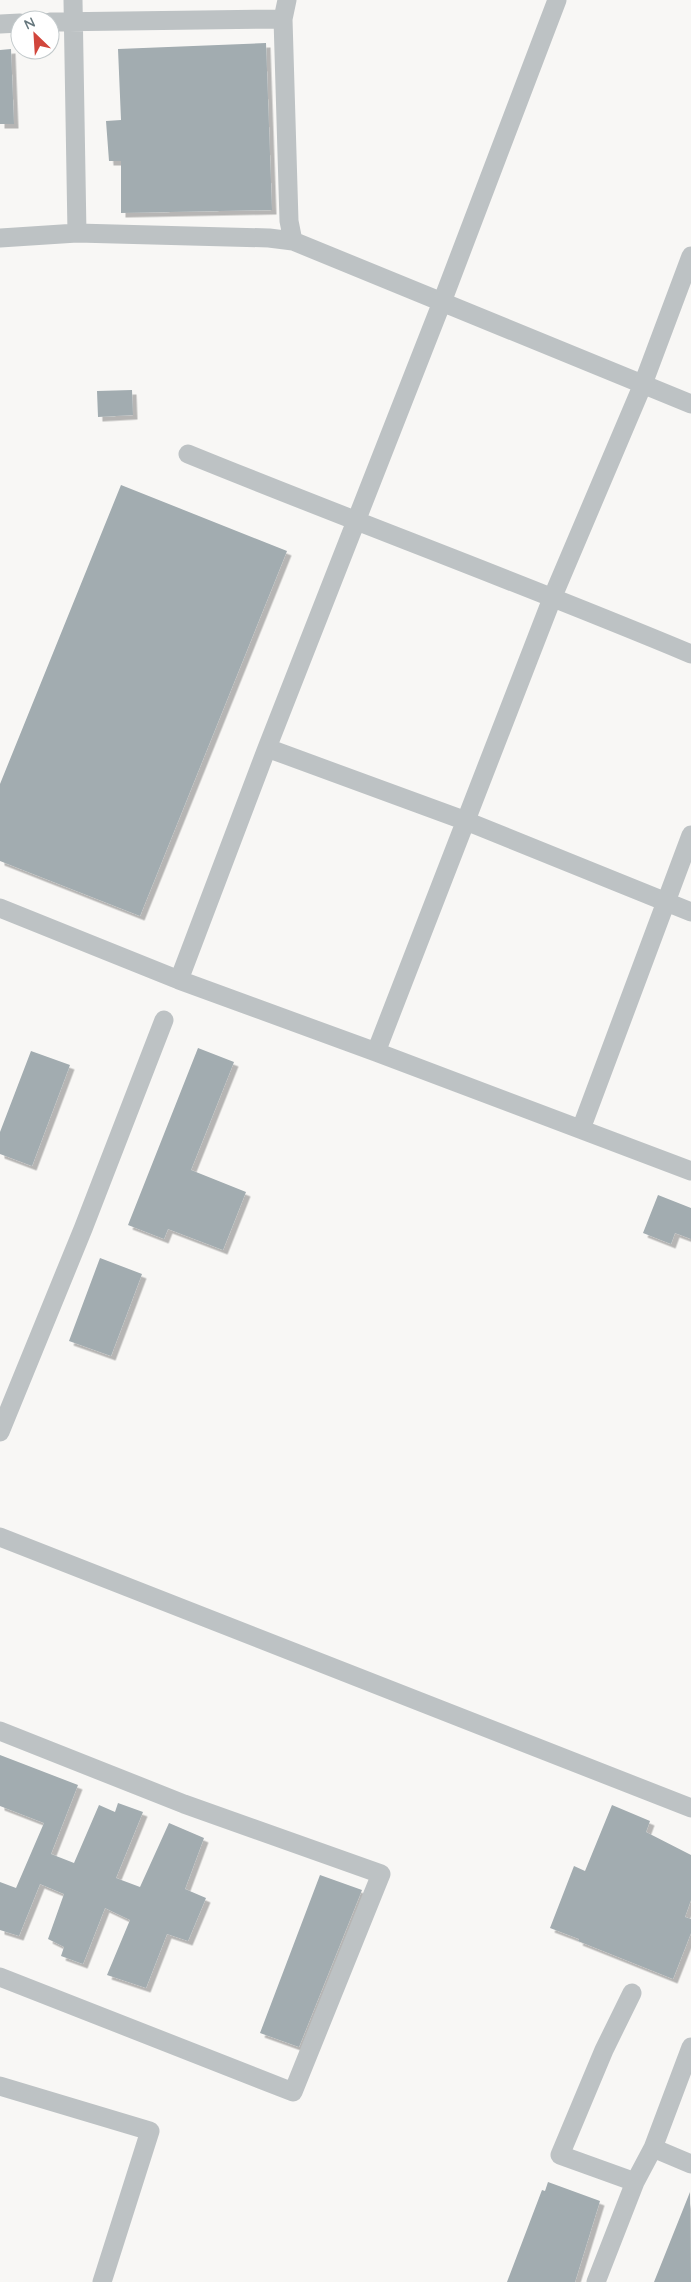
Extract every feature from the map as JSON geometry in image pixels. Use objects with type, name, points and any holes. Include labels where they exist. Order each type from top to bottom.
[{"type":"lane","points":[[73,0],[77,233]]},
{"type":"lane","points":[[287,0],[282,19],[289,221],[293,241]]},
{"type":"lane","points":[[179,980],[267,748],[558,0]]},
{"type":"lane","points":[[60,22],[282,19]]},
{"type":"lane","points":[[0,238],[77,233],[269,238],[293,241],[691,404]]},
{"type":"lane","points":[[376,1052],[553,596],[642,384],[691,256]]},
{"type":"lane","points":[[188,454],[356,522],[553,596],[691,654]]},
{"type":"lane","points":[[267,748],[466,821],[691,912]]},
{"type":"lane","points":[[581,1129],[691,835]]},
{"type":"lane","points":[[0,908],[179,980],[691,1171]]},
{"type":"lane","points":[[0,1432],[83,1229],[164,1020]]},
{"type":"lane","points":[[0,1537],[691,1808]]},
{"type":"lane","points":[[0,1731],[184,1804],[381,1874],[293,2092],[0,1977]]},
{"type":"lane","points":[[632,1993],[604,2050],[560,2155],[635,2182]]},
{"type":"lane","points":[[596,2282],[635,2182],[653,2148],[691,2048]]},
{"type":"lane","points":[[0,2086],[150,2131],[102,2282]]},
{"type":"lane","points":[[653,2148],[691,2164]]},
{"type":"building","points":[[266,43],[272,210],[121,213],[121,161],[109,161],[106,121],[121,120],[118,49]]},
{"type":"building","points":[[10,49],[14,124],[0,124],[0,50]]},
{"type":"building","points":[[132,390],[133,415],[98,417],[97,391]]},
{"type":"building","points":[[121,485],[287,551],[140,916],[0,861],[0,784]]},
{"type":"building","points":[[198,1048],[234,1062],[191,1170],[246,1192],[223,1250],[168,1229],[164,1239],[128,1225]]},
{"type":"building","points":[[31,1051],[70,1065],[32,1166],[0,1154],[0,1132]]},
{"type":"building","points":[[658,1195],[691,1208],[691,1239],[675,1233],[671,1244],[643,1233]]},
{"type":"building","points":[[100,1258],[142,1274],[111,1356],[69,1341]]},
{"type":"building","points":[[0,1755],[78,1785],[51,1854],[74,1863],[99,1805],[115,1812],[118,1803],[143,1812],[116,1878],[140,1887],[169,1823],[204,1838],[185,1889],[206,1898],[188,1941],[167,1934],[146,1988],[107,1975],[130,1920],[105,1908],[83,1964],[61,1956],[64,1947],[48,1939],[64,1894],[40,1884],[19,1936],[0,1930],[0,1882],[16,1888],[44,1823],[0,1806]]},
{"type":"building","points":[[612,1805],[650,1821],[646,1832],[691,1855],[691,1900],[685,1917],[691,1919],[691,1933],[673,1979],[550,1928],[574,1866],[585,1871]]},
{"type":"building","points":[[320,1875],[362,1890],[299,2047],[260,2033]]},
{"type":"building","points":[[548,2182],[600,2201],[575,2282],[507,2282],[542,2190],[545,2191]]},
{"type":"building","points":[[690,2192],[691,2282],[654,2282]]}]
